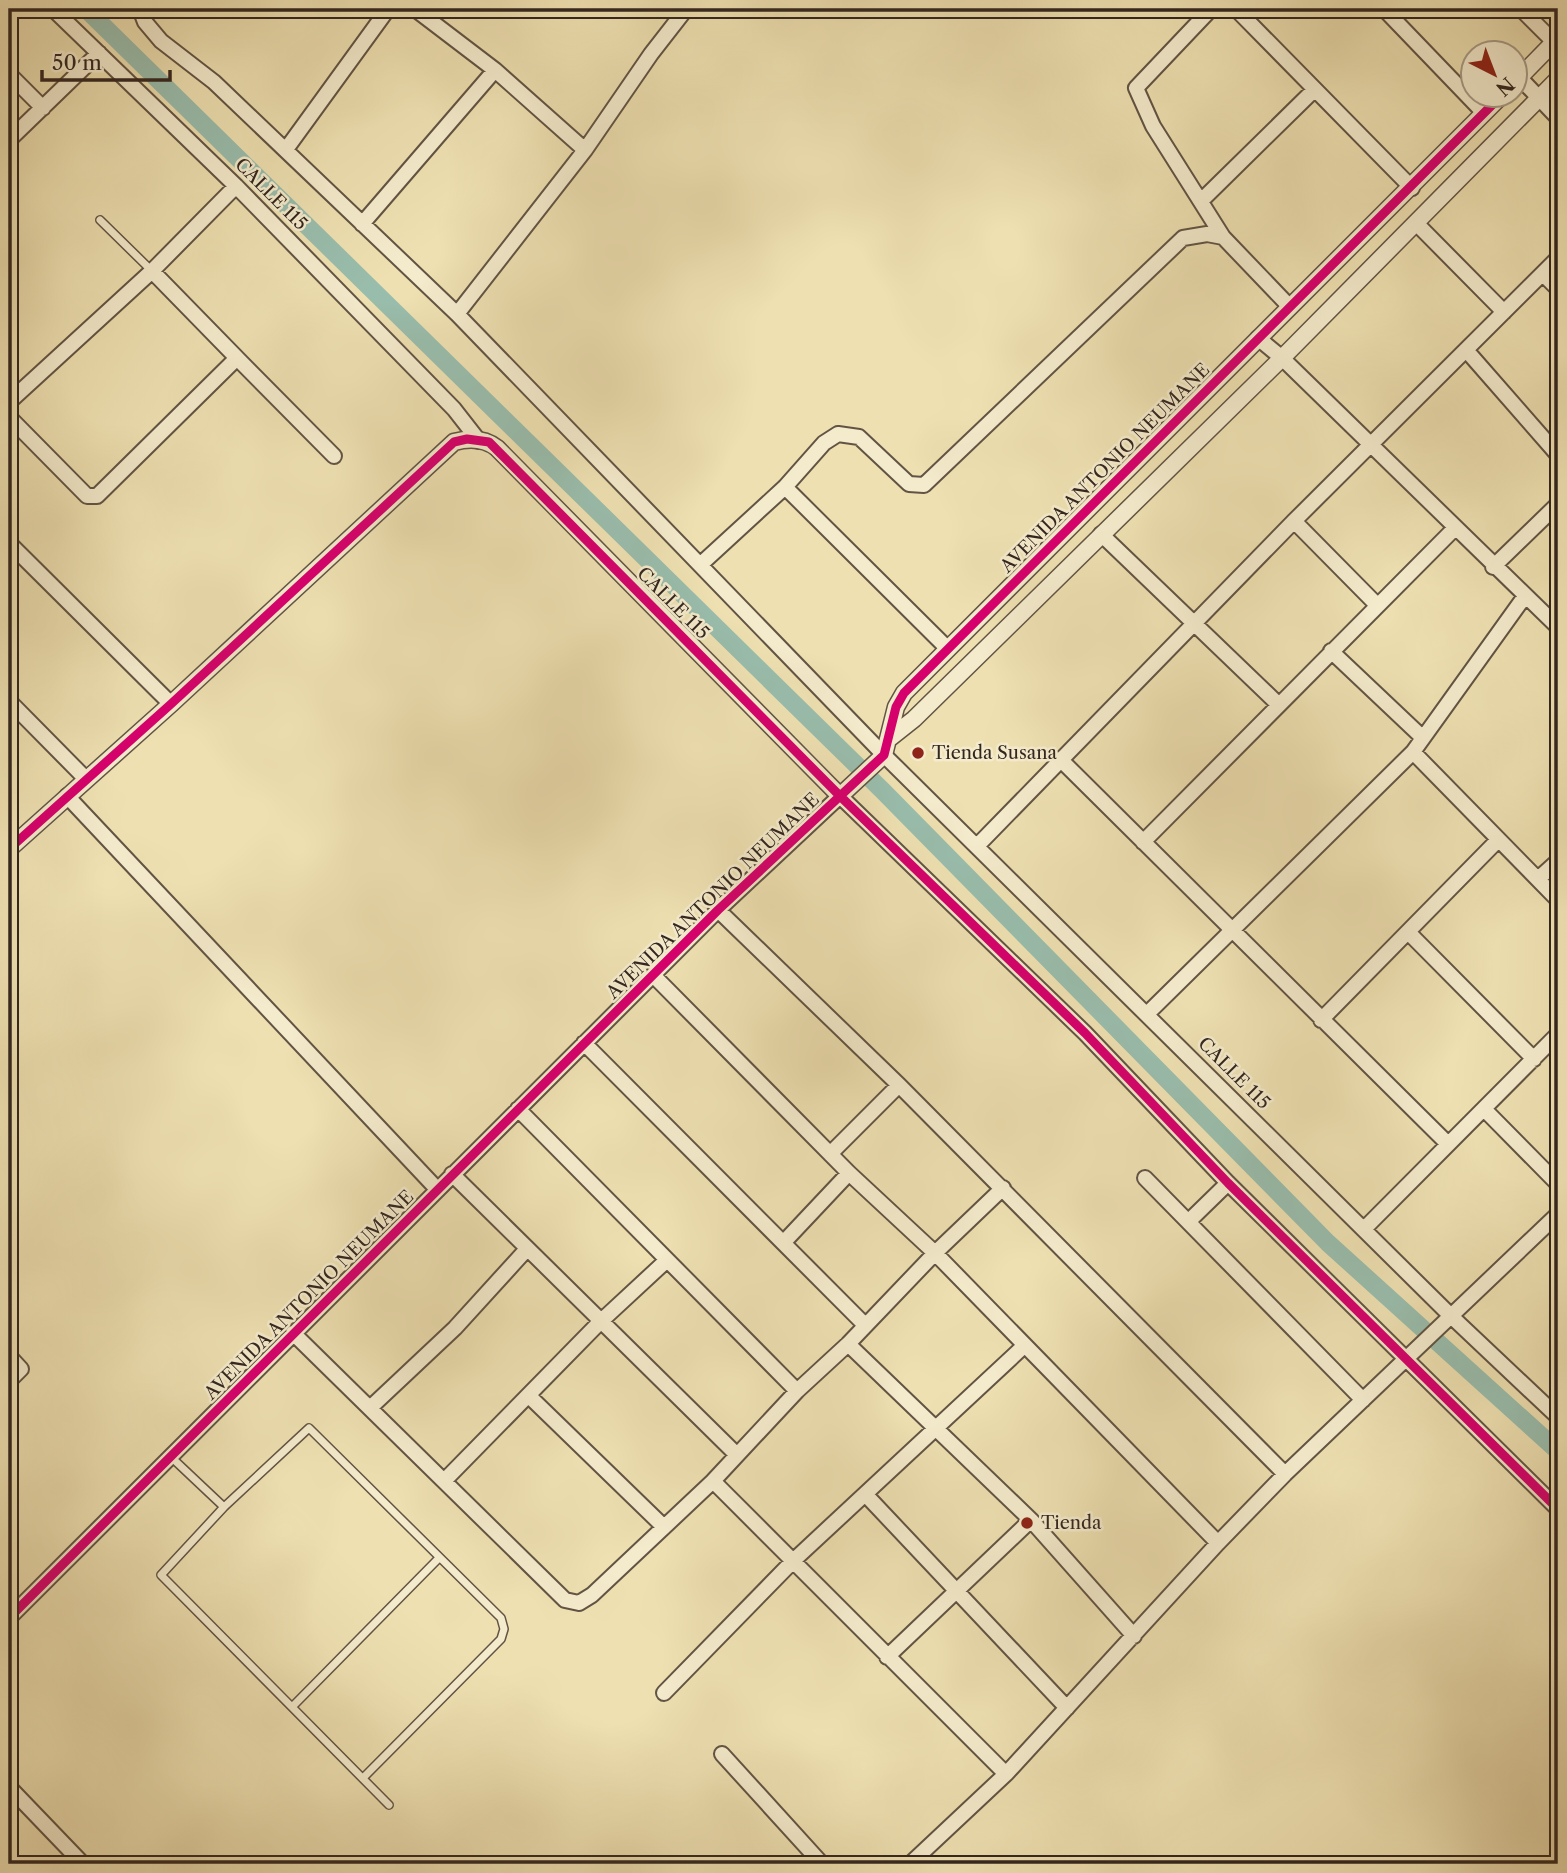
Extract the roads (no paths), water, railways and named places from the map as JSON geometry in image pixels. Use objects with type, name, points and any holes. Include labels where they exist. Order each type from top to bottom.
[{"type":"street","name":"CALLE 115","points":[[53,9],[236,186],[454,409],[479,441],[489,442],[497,448],[844,792]]},
{"type":"street","name":"CALLE 115","points":[[140,9],[145,22],[161,41],[214,82],[287,148],[457,314],[882,757],[977,846],[1451,1315],[1558,1417]]},
{"type":"street","points":[[287,148],[388,9]]},
{"type":"street","points":[[415,9],[495,71],[585,150]]},
{"type":"street","points":[[457,314],[585,150],[651,54],[686,9]]},
{"type":"street","points":[[1211,9],[1136,88],[1153,126],[1223,237],[1290,307]]},
{"type":"street","points":[[1236,9],[1412,188]]},
{"type":"street","points":[[1384,9],[1484,113]]},
{"type":"street","points":[[1521,9],[1556,40],[1528,69]]},
{"type":"street","points":[[9,140],[99,53]]},
{"type":"street","points":[[362,224],[495,71]]},
{"type":"street","points":[[9,75],[43,108]]},
{"type":"street","points":[[890,738],[914,719],[1282,358],[1558,79]]},
{"type":"street","points":[[1201,201],[1314,90]]},
{"type":"street","points":[[1528,90],[1558,118]]},
{"type":"street","name":"AVENIDA ANTONIO NEUMANE","points":[[9,1618],[718,910],[882,757],[890,738],[896,707],[904,693],[1258,338],[1412,188],[1489,108]]},
{"type":"street","points":[[9,402],[152,271],[236,186]]},
{"type":"street","points":[[1416,223],[1504,312]]},
{"type":"street","points":[[700,565],[785,488],[824,443],[845,433],[859,437],[909,484],[924,485],[1183,238],[1208,234],[1223,237]]},
{"type":"street","points":[[977,846],[1194,622],[1558,258]]},
{"type":"street","points":[[152,271],[334,456]]},
{"type":"street","points":[[1543,274],[1558,289]]},
{"type":"street","points":[[1258,338],[1372,444],[1493,567],[1558,628]]},
{"type":"street","points":[[1467,351],[1558,455]]},
{"type":"street","points":[[9,417],[88,496],[97,496],[237,358]]},
{"type":"street","points":[[10,847],[171,704],[454,442],[467,439],[479,441]]},
{"type":"street","points":[[785,488],[947,648]]},
{"type":"street","points":[[1493,567],[1558,504]]},
{"type":"street","points":[[1294,521],[1376,604]]},
{"type":"street","points":[[1143,842],[1376,604],[1455,528]]},
{"type":"street","points":[[1101,534],[1278,704]]},
{"type":"street","points":[[9,543],[171,704]]},
{"type":"street","points":[[1147,1014],[1413,752],[1525,596]]},
{"type":"street","points":[[1332,651],[1423,738]]},
{"type":"street","points":[[9,701],[86,779]]},
{"type":"street","points":[[1413,752],[1497,841],[1558,900]]},
{"type":"street","points":[[1060,759],[1447,1143]]},
{"type":"street","points":[[844,792],[1085,1033],[1228,1183],[1409,1355],[1558,1509]]},
{"type":"street","points":[[67,796],[437,1189]]},
{"type":"street","points":[[1321,1020],[1497,841]]},
{"type":"street","points":[[1538,879],[1558,860]]},
{"type":"street","points":[[718,910],[1003,1188],[1285,1474]]},
{"type":"street","points":[[1408,932],[1534,1059]]},
{"type":"street","points":[[653,975],[849,1173],[935,1253],[1218,1542]]},
{"type":"street","points":[[1364,1229],[1558,1034]]},
{"type":"street","points":[[584,1043],[865,1325]]},
{"type":"street","points":[[830,1154],[899,1085]]},
{"type":"street","points":[[518,1109],[797,1391]]},
{"type":"street","points":[[1484,1109],[1558,1184]]},
{"type":"street","points":[[784,1242],[849,1173]]},
{"type":"street","points":[[452,1174],[599,1323],[737,1455]]},
{"type":"street","points":[[1145,1178],[1363,1400]]},
{"type":"street","points":[[1189,1221],[1228,1183]]},
{"type":"street","points":[[293,1334],[371,1407],[565,1600],[579,1603],[592,1595],[713,1481],[797,1391],[848,1344],[935,1253],[1003,1188]]},
{"type":"street","points":[[910,1864],[1006,1774],[1218,1542],[1285,1474],[1558,1214]]},
{"type":"street","points":[[371,1407],[455,1328],[526,1250]]},
{"type":"street","points":[[445,1480],[599,1323],[667,1260]]},
{"type":"street","points":[[848,1344],[939,1428],[1031,1520],[1134,1636]]},
{"type":"street","points":[[664,1693],[793,1561],[939,1428],[1024,1346]]},
{"type":"street","points":[[9,1356],[21,1369],[9,1381]]},
{"type":"street","points":[[529,1396],[664,1527]]},
{"type":"street","points":[[713,1481],[1006,1774]]},
{"type":"street","points":[[866,1495],[1067,1708]]},
{"type":"street","points":[[887,1657],[1031,1520]]},
{"type":"street","points":[[722,1754],[822,1864]]},
{"type":"street","points":[[9,1787],[83,1864]]},
{"type":"lane","points":[[100,220],[152,271]]},
{"type":"lane","points":[[363,1778],[501,1639],[504,1629],[501,1618],[309,1428],[224,1507],[161,1575],[389,1805]]},
{"type":"lane","points":[[170,1456],[224,1507]]},
{"type":"lane","points":[[292,1707],[439,1558]]},
{"type":"waterway","points":[[86,9],[883,791],[1328,1243],[1558,1451]]},
{"type":"place","name":"Tienda Susana","points":[[918,753]]},
{"type":"place","name":"Tienda","points":[[1027,1523]]}]
